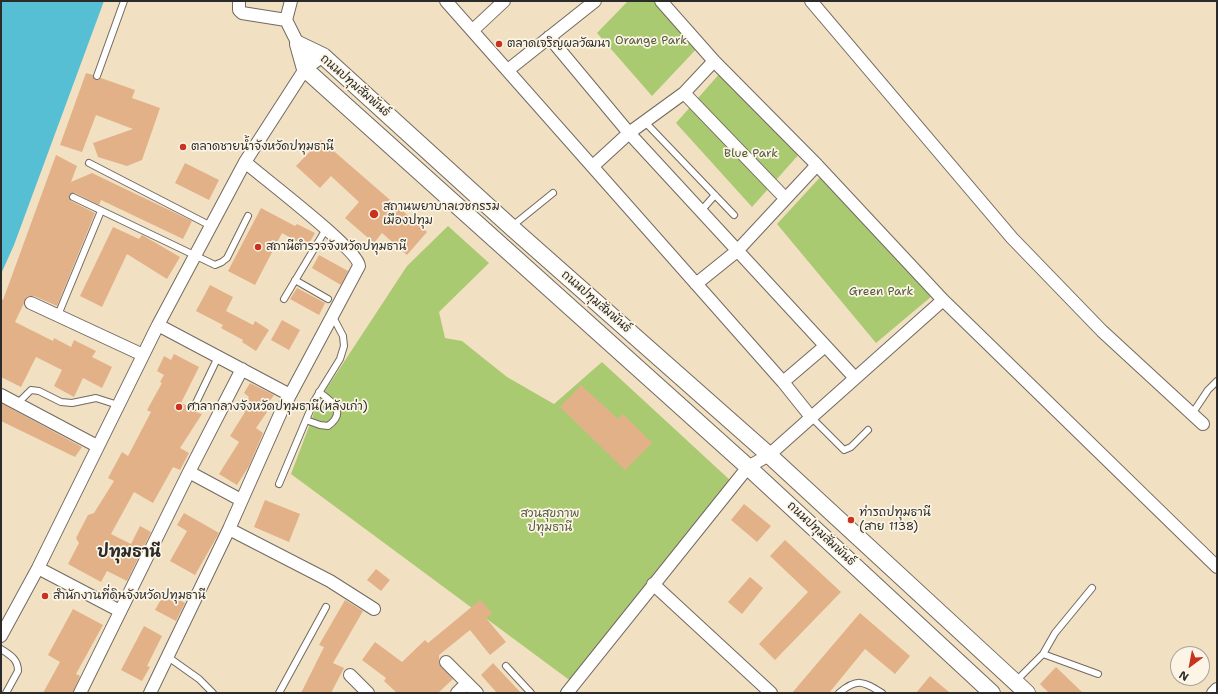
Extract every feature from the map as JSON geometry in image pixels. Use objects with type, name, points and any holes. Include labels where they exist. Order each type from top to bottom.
[{"type":"street","points":[[239,1],[239,10],[242,13],[286,20]]},
{"type":"street","points":[[291,1],[286,20],[298,44]]},
{"type":"street","points":[[446,1],[783,382],[811,417]]},
{"type":"street","points":[[508,70],[594,1]]},
{"type":"street","points":[[661,1],[714,61],[817,165],[943,300],[1217,567]]},
{"type":"street","points":[[811,1],[1012,238],[1102,331],[1203,424]]},
{"type":"street","points":[[473,30],[501,2]]},
{"type":"street","points":[[549,37],[629,133],[824,347],[855,378]]},
{"type":"street","name":"ถนนปทุมสัมพันธ์","points":[[298,44],[323,56],[511,227],[769,455],[1021,688]]},
{"type":"street","name":"ถนนปทุมสัมพันธ์","points":[[298,44],[305,69],[748,467],[992,693]]},
{"type":"street","points":[[3,629],[38,568],[158,325],[245,162],[305,69],[323,56]]},
{"type":"street","points":[[593,166],[629,133],[684,93],[714,61]]},
{"type":"street","points":[[684,93],[785,198]]},
{"type":"street","points":[[150,693],[229,529],[290,395],[358,270],[359,263],[356,258],[326,229],[245,162]]},
{"type":"street","points":[[696,284],[736,251],[817,165]]},
{"type":"street","points":[[567,693],[748,467],[769,455],[943,300]]},
{"type":"street","points":[[31,302],[143,355]]},
{"type":"street","points":[[158,325],[290,395]]},
{"type":"street","points":[[783,382],[824,347]]},
{"type":"street","points":[[80,693],[189,472],[242,369]]},
{"type":"street","points":[[1,395],[97,446]]},
{"type":"street","points":[[189,472],[241,500]]},
{"type":"street","points":[[229,529],[330,581],[374,609]]},
{"type":"street","points":[[38,568],[120,611]]},
{"type":"street","points":[[654,584],[771,693]]},
{"type":"street","points":[[446,662],[477,693]]},
{"type":"street","points":[[350,675],[368,693]]},
{"type":"street","points":[[457,693],[467,683]]},
{"type":"street","points":[[1213,693],[1217,689]]},
{"type":"lane","points":[[97,76],[124,1]]},
{"type":"lane","points":[[645,122],[734,215]]},
{"type":"lane","points":[[89,163],[211,226]]},
{"type":"lane","points":[[511,227],[553,193]]},
{"type":"lane","points":[[700,212],[715,195]]},
{"type":"lane","points":[[72,197],[215,265],[227,258],[248,216]]},
{"type":"lane","points":[[58,315],[101,211]]},
{"type":"lane","points":[[284,299],[326,229]]},
{"type":"lane","points":[[295,280],[328,298]]},
{"type":"lane","points":[[279,484],[319,392],[340,359],[344,346],[344,336],[333,316]]},
{"type":"lane","points":[[194,407],[218,357]]},
{"type":"lane","points":[[1192,414],[1208,390],[1217,381]]},
{"type":"lane","points":[[17,404],[31,390],[38,391],[61,402],[72,403],[96,398],[118,405]]},
{"type":"lane","points":[[306,420],[328,426],[334,422],[337,415],[337,408],[332,401],[319,392]]},
{"type":"lane","points":[[811,417],[844,450],[851,447],[868,430]]},
{"type":"lane","points":[[1021,688],[1055,633],[1092,588]]},
{"type":"lane","points":[[279,693],[326,607]]},
{"type":"lane","points":[[1,650],[16,661],[18,667],[18,671],[6,693]]},
{"type":"lane","points":[[1043,654],[1098,674]]},
{"type":"lane","points":[[168,657],[199,679],[213,693]]},
{"type":"lane","points":[[506,666],[531,693]]},
{"type":"lane","points":[[839,693],[850,684],[858,682],[869,684],[882,693]]},
{"type":"green space","name":"Orange Park","points":[[628,1],[661,1],[702,43],[652,96],[597,33]]},
{"type":"green space","name":"Blue Park","points":[[721,72],[801,152],[752,207],[676,123]]},
{"type":"green space","name":"Green Park","points":[[824,173],[932,296],[876,343],[777,224]]},
{"type":"green space","name":"สวนสุขภาพ ปทุมธานี","points":[[448,226],[489,263],[439,312],[445,338],[462,341],[507,377],[554,404],[602,362],[731,481],[572,682],[291,474],[319,400],[407,266]]},
{"type":"water","points":[[1,1],[104,1],[14,245],[1,274]]},
{"type":"building","points":[[86,73],[93,75],[96,80],[101,78],[135,90],[132,98],[160,108],[142,160],[127,166],[98,157],[93,143],[133,129],[96,115],[82,152],[60,145]]},
{"type":"building","points":[[321,140],[427,232],[407,255],[382,233],[374,243],[345,218],[359,202],[331,176],[320,188],[296,166]]},
{"type":"building","points":[[56,155],[77,166],[71,182],[92,173],[192,221],[183,239],[101,200],[99,205],[75,193],[69,195],[71,201],[95,213],[57,306],[34,296],[27,297],[15,322],[53,341],[54,338],[71,347],[74,340],[96,351],[92,357],[112,367],[102,388],[83,378],[74,397],[54,386],[62,370],[36,357],[21,387],[1,377],[1,299],[3,300]]},
{"type":"building","points":[[185,163],[219,180],[209,200],[175,183]]},
{"type":"building","name":"สถานีตำรวจจังหวัดปทุมธานี","points":[[261,208],[295,226],[297,224],[315,233],[307,247],[282,233],[255,285],[228,271]]},
{"type":"building","points":[[113,227],[139,239],[142,235],[180,257],[167,279],[127,254],[102,307],[80,296]]},
{"type":"building","points":[[319,255],[348,271],[341,285],[312,268]]},
{"type":"building","points":[[210,285],[233,297],[226,311],[253,325],[255,321],[269,330],[256,351],[242,342],[243,340],[221,328],[223,325],[196,311]]},
{"type":"building","points":[[297,288],[325,303],[319,315],[290,299]]},
{"type":"building","points":[[282,320],[300,330],[289,350],[271,340]]},
{"type":"building","points":[[174,354],[199,367],[181,403],[190,407],[192,411],[202,414],[180,448],[189,453],[180,470],[173,467],[153,503],[134,492],[111,534],[131,544],[140,526],[151,532],[127,581],[107,571],[101,582],[68,564],[79,543],[76,538],[88,515],[94,513],[114,481],[108,478],[122,452],[128,456],[151,412],[147,410],[162,383],[160,382],[164,375],[157,371],[164,356],[171,360]]},
{"type":"building","points":[[250,383],[274,395],[264,409],[267,412],[256,428],[263,433],[249,466],[237,485],[219,474],[239,442],[230,436],[245,412],[241,409],[249,397],[244,393]]},
{"type":"building","points":[[581,385],[618,419],[623,414],[652,443],[625,470],[560,407]]},
{"type":"building","points":[[1,403],[82,447],[75,457],[1,421]]},
{"type":"building","points":[[265,500],[300,514],[289,542],[254,527]]},
{"type":"building","points":[[744,504],[771,526],[757,542],[731,520]]},
{"type":"building","points":[[184,513],[219,533],[195,575],[170,561],[187,531],[177,525]]},
{"type":"building","points":[[785,540],[841,592],[775,660],[759,644],[808,592],[770,556]]},
{"type":"building","points":[[376,569],[390,580],[381,591],[367,580]]},
{"type":"building","points":[[750,577],[763,588],[742,614],[728,602]]},
{"type":"building","points":[[165,592],[185,603],[176,621],[155,610]]},
{"type":"building","points":[[345,600],[363,611],[333,663],[344,668],[331,693],[301,693],[324,647],[319,645]]},
{"type":"building","points":[[480,600],[492,613],[486,618],[506,642],[490,655],[470,630],[439,655],[439,664],[453,679],[438,693],[397,693],[384,681],[386,678],[362,660],[375,642],[402,662],[425,640],[428,643]]},
{"type":"building","points":[[73,609],[103,625],[76,674],[80,676],[73,693],[43,693],[60,662],[48,655]]},
{"type":"building","points":[[860,613],[910,656],[895,674],[865,649],[829,693],[792,693]]},
{"type":"building","points":[[144,626],[162,636],[147,666],[150,667],[142,681],[121,670]]},
{"type":"building","points":[[493,663],[521,693],[497,693],[481,675]]},
{"type":"building","points":[[1056,667],[1083,693],[1049,693],[1040,684]]},
{"type":"building","points":[[930,676],[950,693],[916,693]]},
{"type":"place","name":"ตลาดเจริญผลวัฒนา","points":[[499,44]]},
{"type":"place","name":"ตลาดชายน้ำจังหวัดปทุมธานี","points":[[183,147]]},
{"type":"place","name":"สถานพยาบาลเวชกรรม เมืองปทุม","points":[[374,214]]},
{"type":"place","name":"สถานีตำรวจจังหวัดปทุมธานี","points":[[258,247]]},
{"type":"place","name":"ศาลากลางจังหวัดปทุมธานี(หลังเก่า)","points":[[179,407]]},
{"type":"place","name":"ท่ารถปทุมธานี (สาย 1138)","points":[[851,520]]},
{"type":"place","name":"สำนักงานที่ดินจังหวัดปทุมธานี","points":[[45,596]]},
{"type":"district","name":"ปทุมธานี","points":[[129,553]]}]
